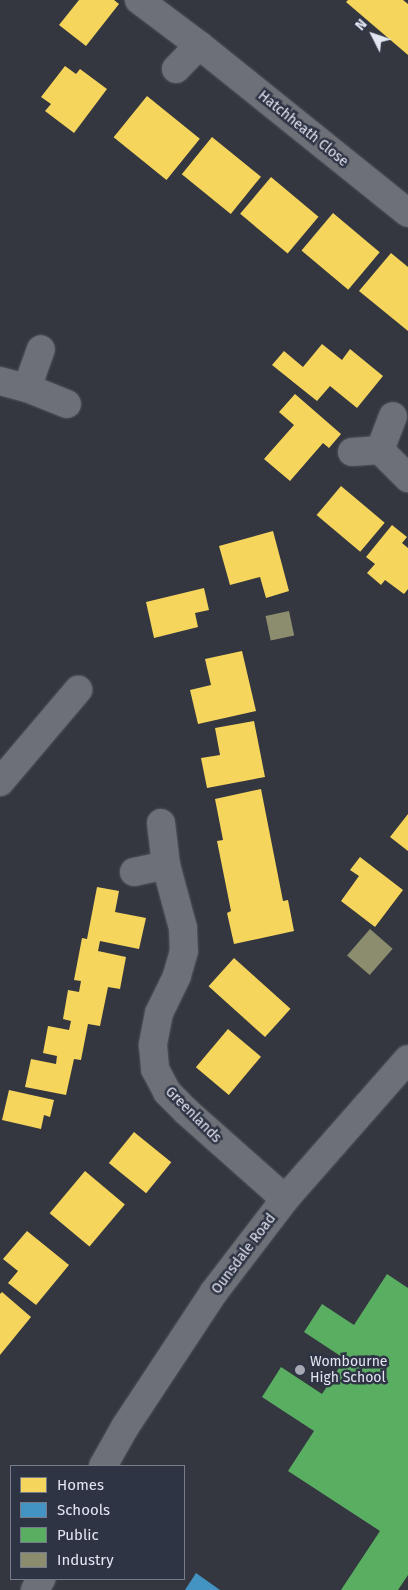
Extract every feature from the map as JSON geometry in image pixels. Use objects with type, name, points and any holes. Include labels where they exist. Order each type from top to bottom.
[{"type":"street","name":"Hatchheath Close","points":[[139,0],[199,45],[408,213]]},
{"type":"street","points":[[176,69],[199,45]]},
{"type":"street","points":[[27,388],[41,349]]},
{"type":"street","points":[[0,381],[27,388],[67,404]]},
{"type":"street","points":[[380,450],[393,416]]},
{"type":"street","points":[[352,452],[380,450],[408,478]]},
{"type":"street","points":[[0,782],[78,690]]},
{"type":"street","name":"Greenlands","points":[[161,822],[166,865],[183,928],[184,951],[176,976],[158,1013],[152,1045],[155,1069],[167,1092],[180,1106],[285,1199]]},
{"type":"street","points":[[134,872],[166,865]]},
{"type":"street","name":"Ounsdale Road","points":[[104,1465],[125,1427],[205,1305],[285,1199],[408,1059]]},
{"type":"building: Homes","points":[[79,0],[114,0],[119,4],[86,46],[59,25]]},
{"type":"building: Homes","points":[[348,0],[403,0],[408,4],[408,55],[346,2]]},
{"type":"building: Homes","points":[[65,66],[76,74],[80,69],[107,89],[74,133],[45,111],[51,104],[41,97]]},
{"type":"building: Homes","points":[[147,96],[200,139],[166,180],[114,137]]},
{"type":"building: Homes","points":[[212,137],[261,177],[231,214],[182,174]]},
{"type":"building: Homes","points":[[271,177],[318,217],[288,254],[240,214]]},
{"type":"building: Homes","points":[[333,213],[380,252],[348,290],[302,251]]},
{"type":"building: Homes","points":[[391,253],[408,267],[408,331],[359,291]]},
{"type":"building: Homes","points":[[322,344],[342,360],[350,349],[383,376],[357,408],[330,386],[317,401],[272,365],[284,351],[303,367]]},
{"type":"building: Homes","points":[[295,394],[341,434],[329,448],[323,443],[290,481],[264,459],[294,425],[279,412]]},
{"type":"building: Homes","points":[[341,486],[385,523],[360,552],[317,515]]},
{"type":"building: Homes","points":[[392,525],[407,537],[402,543],[408,548],[408,589],[404,594],[385,580],[381,585],[367,573],[375,564],[366,557]]},
{"type":"building: Homes","points":[[273,531],[289,591],[266,598],[260,577],[230,585],[219,546]]},
{"type":"building: Homes","points":[[204,588],[209,610],[195,613],[198,627],[154,638],[146,602]]},
{"type":"building: Homes","points":[[242,651],[256,711],[198,724],[190,690],[211,685],[205,659]]},
{"type":"building: Homes","points":[[254,721],[265,777],[207,788],[201,758],[220,755],[215,728]]},
{"type":"building: Homes","points":[[261,789],[283,901],[288,900],[294,931],[234,944],[227,913],[231,911],[217,841],[223,840],[215,799]]},
{"type":"building: Homes","points":[[408,814],[408,851],[390,837]]},
{"type":"building: Homes","points":[[360,857],[403,890],[375,927],[341,901],[359,876],[350,870]]},
{"type":"building: Homes","points":[[97,887],[119,891],[115,912],[146,918],[139,949],[100,941],[98,951],[126,957],[120,989],[108,987],[100,1026],[88,1024],[81,1060],[74,1059],[66,1095],[25,1087],[31,1059],[56,1064],[57,1056],[43,1053],[48,1026],[69,1030],[71,1021],[63,1019],[68,990],[79,992],[81,981],[74,980],[82,938],[87,939]]},
{"type":"building: Homes","points":[[234,958],[290,1009],[265,1037],[209,986]]},
{"type":"building: Homes","points":[[228,1029],[261,1057],[229,1095],[196,1067]]},
{"type":"building: Homes","points":[[9,1090],[54,1100],[50,1117],[44,1115],[41,1129],[2,1120]]},
{"type":"building: Homes","points":[[134,1132],[171,1162],[146,1193],[109,1163]]},
{"type":"building: Homes","points":[[85,1171],[125,1204],[89,1247],[50,1213]]},
{"type":"building: Homes","points":[[27,1231],[69,1265],[36,1305],[8,1283],[18,1271],[3,1259]]},
{"type":"building: Homes","points":[[2,1292],[31,1317],[0,1355],[0,1294]]},
{"type":"building: Schools","points":[[196,1573],[220,1590],[185,1590]]},
{"type":"building: Public","points":[[387,1274],[408,1288],[408,1575],[398,1590],[341,1590],[380,1531],[288,1471],[314,1431],[262,1397],[281,1367],[322,1394],[345,1359],[304,1332],[322,1304],[354,1325]]},
{"type":"building: Industry","points":[[289,611],[294,635],[271,640],[266,616]]},
{"type":"building: Industry","points":[[370,929],[393,949],[370,975],[347,955]]},
{"type":"place","name":"Wombourne High School","points":[[300,1370]]}]
